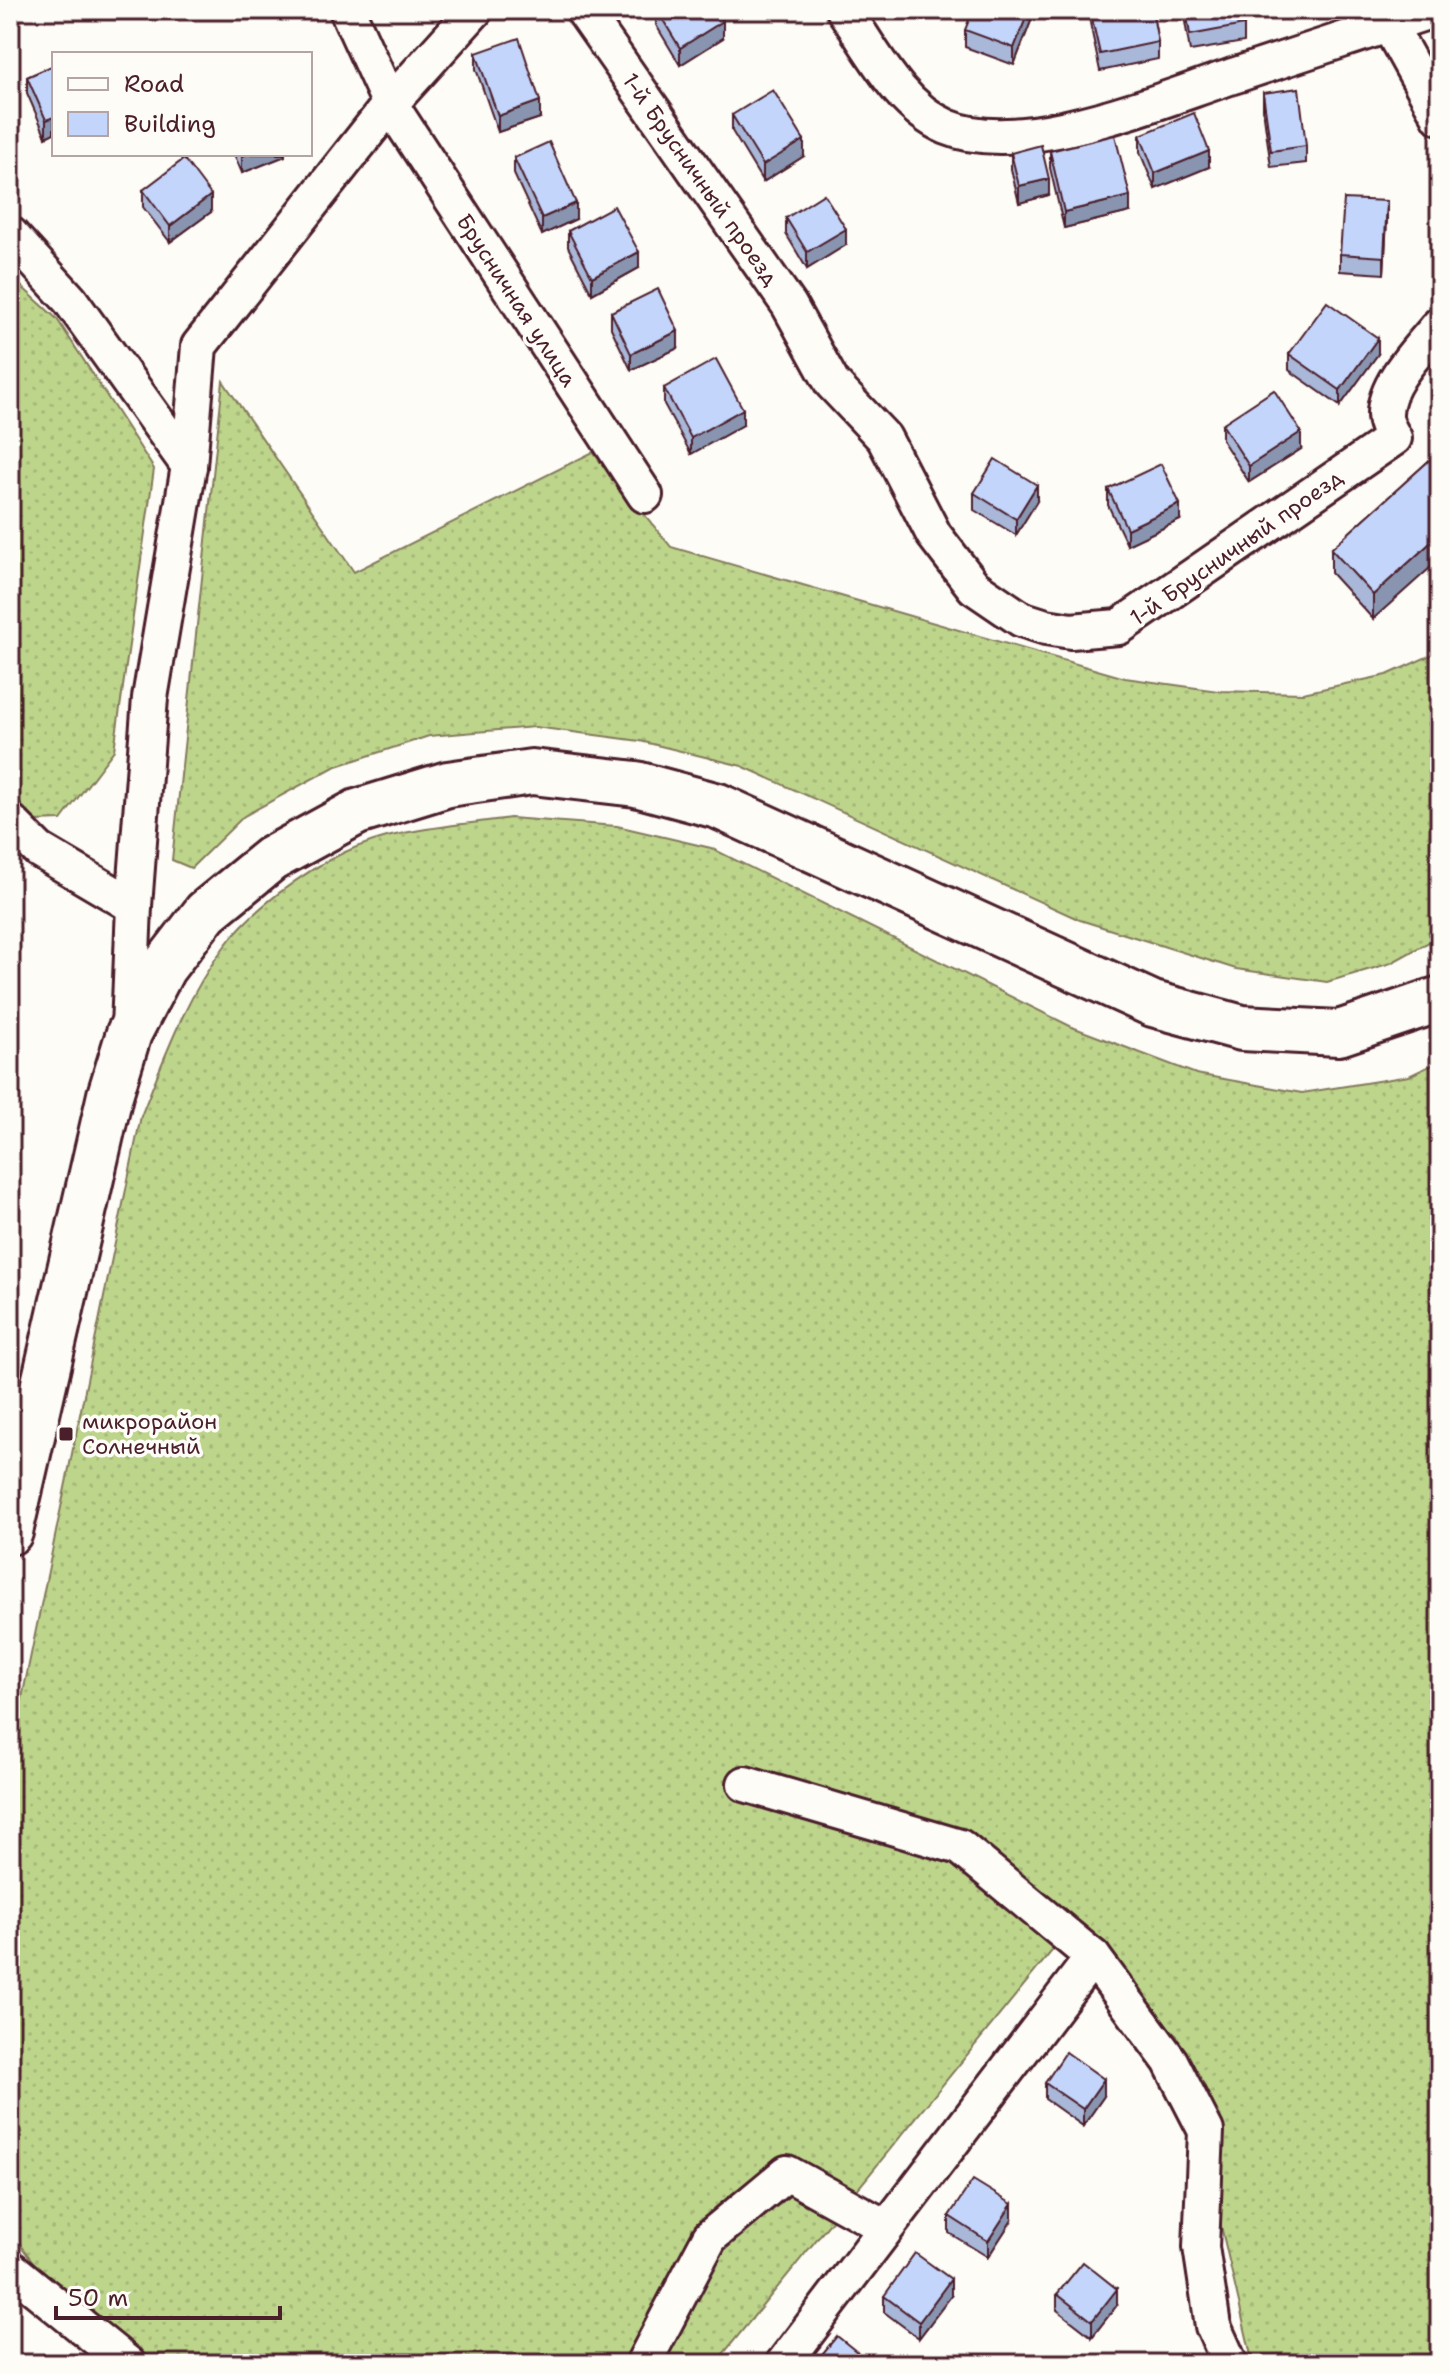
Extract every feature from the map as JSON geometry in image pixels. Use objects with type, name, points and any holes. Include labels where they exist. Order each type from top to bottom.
[{"type":"main road","points":[[10,1532],[16,1483],[110,1095],[129,1033],[163,968],[206,912],[271,859],[357,812],[448,784],[532,772],[636,784],[718,806],[1153,1004],[1242,1028],[1339,1033],[1428,1006],[1440,999]]},
{"type":"street","name":"Брусничная улица","points":[[347,10],[390,104],[645,495]]},
{"type":"street","points":[[129,1033],[134,906],[150,698],[189,466],[199,346],[390,104],[475,10]]},
{"type":"street","name":"1-й Брусничный проезд","points":[[583,10],[789,305],[832,383],[884,438],[916,502],[955,565],[994,604],[1021,619],[1071,631],[1119,627],[1394,438],[1385,423],[1388,398],[1404,370],[1440,324]]},
{"type":"street","points":[[844,10],[903,95],[927,116],[949,128],[985,136],[1081,125],[1386,18],[1433,10]]},
{"type":"street","points":[[1386,18],[1440,117]]},
{"type":"street","points":[[10,234],[70,300],[189,466]]},
{"type":"street","points":[[10,821],[39,850],[134,906]]},
{"type":"street","points":[[745,1784],[960,1847],[1093,1957],[1170,2061],[1206,2131],[1201,2247],[1213,2326],[1230,2364]]},
{"type":"street","points":[[783,2364],[1093,1957]]},
{"type":"street","points":[[643,2364],[710,2237],[787,2173],[885,2227]]},
{"type":"street","points":[[10,2268],[128,2364]]},
{"type":"green space","points":[[10,276],[57,319],[154,469],[114,750],[61,820],[36,821],[10,795]]},
{"type":"green space","points":[[223,381],[354,572],[593,452],[671,547],[1125,678],[1218,691],[1303,693],[1387,675],[1440,651],[1440,936],[1391,963],[1327,982],[1236,969],[1080,920],[742,766],[640,741],[535,727],[429,736],[334,767],[244,816],[191,868],[172,860]]},
{"type":"green space","points":[[510,818],[617,826],[711,848],[1072,1027],[1196,1074],[1302,1093],[1409,1076],[1440,1061],[1440,2364],[1253,2364],[1177,2036],[1064,1936],[715,2364],[112,2364],[10,2232],[10,1757],[141,1116],[177,1029],[210,966],[248,920],[278,894],[343,853],[383,838]]},
{"type":"building","points":[[657,10],[716,10],[723,21],[680,48]]},
{"type":"building","points":[[973,10],[1029,10],[1014,48],[965,30]]},
{"type":"building","points":[[1090,10],[1152,10],[1158,42],[1100,54]]},
{"type":"building","points":[[1186,10],[1241,10],[1244,25],[1190,35]]},
{"type":"building","points":[[519,38],[540,101],[498,116],[476,53]]},
{"type":"building","points":[[52,66],[52,118],[46,120],[27,77]]},
{"type":"building","points":[[1299,88],[1306,146],[1271,151],[1263,93]]},
{"type":"building","points":[[773,90],[804,140],[763,165],[732,115]]},
{"type":"building","points":[[1194,113],[1209,151],[1155,173],[1140,135]]},
{"type":"building","points":[[1115,135],[1130,196],[1064,212],[1050,151]]},
{"type":"building","points":[[549,142],[576,203],[542,218],[514,158]]},
{"type":"building","points":[[1041,145],[1049,179],[1019,186],[1011,153]]},
{"type":"building","points":[[184,159],[211,195],[170,226],[143,190]]},
{"type":"building","points":[[824,194],[846,229],[807,252],[786,218]]},
{"type":"building","points":[[1344,199],[1387,201],[1384,257],[1340,254]]},
{"type":"building","points":[[614,206],[639,252],[592,277],[568,231]]},
{"type":"building","points":[[658,289],[678,331],[631,354],[611,312]]},
{"type":"building","points":[[1327,302],[1378,338],[1340,390],[1289,354]]},
{"type":"building","points":[[716,359],[743,409],[691,438],[664,388]]},
{"type":"building","points":[[1274,390],[1301,432],[1249,466],[1222,424]]},
{"type":"building","points":[[1433,457],[1440,466],[1440,534],[1373,595],[1331,549]]},
{"type":"building","points":[[995,459],[1037,485],[1016,519],[974,493]]},
{"type":"building","points":[[1161,464],[1180,504],[1127,529],[1108,489]]},
{"type":"building","points":[[1066,2052],[1104,2079],[1083,2109],[1045,2083]]},
{"type":"building","points":[[973,2180],[1012,2204],[988,2241],[949,2216]]},
{"type":"building","points":[[915,2253],[951,2279],[919,2322],[884,2296]]},
{"type":"building","points":[[1083,2262],[1117,2289],[1092,2321],[1057,2294]]},
{"type":"building","points":[[837,2336],[872,2364],[814,2364]]},
{"type":"place","name":"микрорайон Солнечный","points":[[66,1434]]}]
